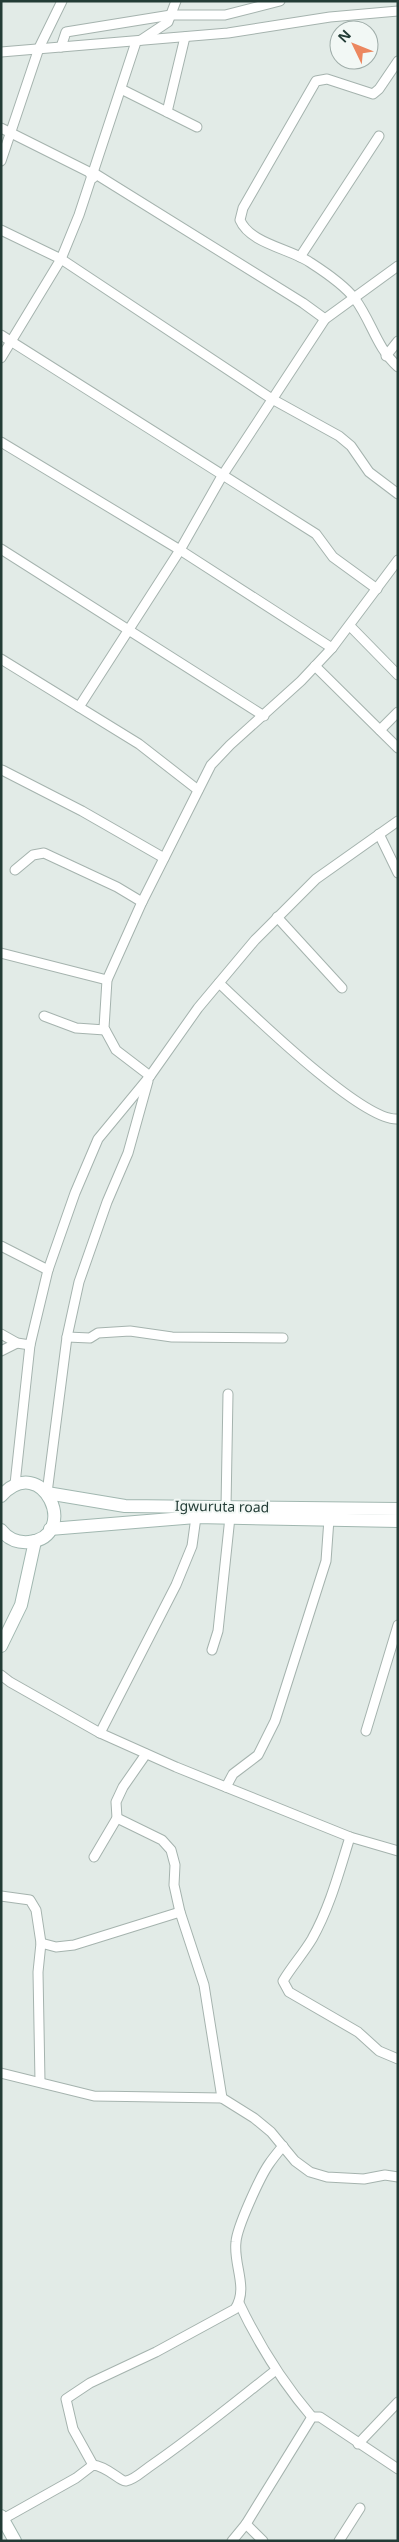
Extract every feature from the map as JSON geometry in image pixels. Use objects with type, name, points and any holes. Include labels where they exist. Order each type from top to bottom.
[{"type":"main road","name":"Igwuruta road","points":[[15,1484],[28,1483],[48,1493],[125,1506],[329,1519],[398,1521]]},
{"type":"main road","points":[[1,1496],[15,1484]]},
{"type":"main road","points":[[1,1530],[11,1539],[22,1543],[35,1541],[50,1529],[55,1511],[48,1493]]},
{"type":"main road","name":"Igwuruta road","points":[[50,1529],[196,1517],[228,1512],[398,1509]]},
{"type":"main road","points":[[1,1646],[21,1605],[35,1541]]},
{"type":"main road","points":[[2,2518],[15,2541]]},
{"type":"street","points":[[1,161],[39,48],[62,1]]},
{"type":"street","points":[[1,358],[60,259],[94,175],[137,42],[162,28],[168,22],[176,1]]},
{"type":"street","points":[[61,47],[66,32],[171,14],[224,15],[280,1]]},
{"type":"street","points":[[1,52],[137,42],[330,17],[398,11]]},
{"type":"street","points":[[167,112],[185,37]]},
{"type":"street","points":[[398,61],[379,89],[372,94],[327,79],[316,80],[243,208],[240,220],[243,226],[273,246],[300,257],[320,269],[355,298],[386,356],[398,366]]},
{"type":"street","points":[[121,89],[196,127]]},
{"type":"street","points":[[1,128],[89,172],[303,303],[325,320]]},
{"type":"street","points":[[300,257],[379,136]]},
{"type":"street","points":[[1,230],[60,259],[272,399],[339,436],[351,446],[369,472],[398,494]]},
{"type":"street","points":[[79,706],[130,630],[180,550],[224,474],[325,320],[398,266]]},
{"type":"street","points":[[1,335],[224,474],[316,534],[333,557],[377,589]]},
{"type":"street","points":[[386,356],[398,341]]},
{"type":"street","points":[[1,442],[180,550],[332,648]]},
{"type":"street","points":[[1,549],[264,716]]},
{"type":"street","points":[[150,1076],[116,1050],[105,1030],[107,980],[142,902],[211,765],[230,744],[264,716],[332,648],[397,564]]},
{"type":"street","points":[[350,626],[398,675]]},
{"type":"street","points":[[1,659],[139,744],[198,790]]},
{"type":"street","points":[[314,666],[398,748]]},
{"type":"street","points":[[380,730],[398,712]]},
{"type":"street","points":[[2,770],[82,811],[164,858]]},
{"type":"street","points":[[15,1484],[30,1345],[48,1270],[74,1193],[98,1139],[150,1076],[218,983],[277,918],[316,879],[398,821]]},
{"type":"street","points":[[379,834],[398,873]]},
{"type":"street","points":[[15,870],[33,855],[44,853],[117,887],[142,902]]},
{"type":"street","points":[[277,918],[342,988]]},
{"type":"street","points":[[1,953],[107,980]]},
{"type":"street","points":[[218,983],[355,1102],[389,1119],[397,1120]]},
{"type":"street","points":[[44,1016],[76,1028],[105,1030]]},
{"type":"street","points":[[48,1493],[67,1337],[79,1282],[104,1209],[128,1153],[150,1076]]},
{"type":"street","points":[[1,1246],[48,1270]]},
{"type":"street","points":[[67,1337],[90,1338],[98,1333],[130,1331],[172,1337],[283,1338]]},
{"type":"street","points":[[1,1334],[17,1343],[30,1345]]},
{"type":"street","points":[[1,1351],[17,1343]]},
{"type":"street","points":[[212,1650],[218,1632],[228,1512],[228,1394]]},
{"type":"street","points":[[100,1733],[176,1585],[192,1546],[196,1517]]},
{"type":"street","points":[[226,1788],[233,1774],[258,1755],[275,1721],[326,1561],[329,1519]]},
{"type":"street","points":[[366,1731],[398,1625]]},
{"type":"street","points":[[1,1674],[10,1682],[100,1733],[146,1754],[350,1837],[398,1851]]},
{"type":"street","points":[[94,1857],[117,1818],[115,1810],[120,1794],[146,1754]]},
{"type":"street","points":[[117,1818],[162,1840],[171,1850],[175,1865],[174,1885],[180,1912],[204,1985],[222,2098]]},
{"type":"street","points":[[350,1837],[333,1894],[322,1920],[303,1954],[283,1981],[283,1985],[288,1992],[358,2032],[379,2051],[398,2059]]},
{"type":"street","points":[[1,1896],[30,1900],[34,1904],[42,1943],[38,1972],[40,2081]]},
{"type":"street","points":[[42,1943],[56,1947],[74,1945],[180,1912]]},
{"type":"street","points":[[1,2072],[94,2096],[222,2098],[254,2118],[310,2172],[327,2177],[364,2179],[385,2175],[398,2177]]},
{"type":"street","points":[[283,2146],[268,2165],[237,2234],[236,2255],[242,2285],[239,2304],[258,2343],[312,2417]]},
{"type":"street","points":[[239,2304],[227,2313],[156,2352],[90,2383],[66,2399],[73,2430],[93,2465],[106,2468],[121,2480],[127,2481],[175,2450],[276,2370]]},
{"type":"street","points":[[358,2444],[398,2402]]},
{"type":"street","points":[[312,2417],[320,2417],[398,2469]]},
{"type":"street","points":[[232,2541],[246,2524],[312,2417]]},
{"type":"street","points":[[2,2518],[76,2478],[93,2465]]},
{"type":"street","points":[[339,2541],[360,2508]]},
{"type":"street","points":[[246,2524],[263,2541]]}]
